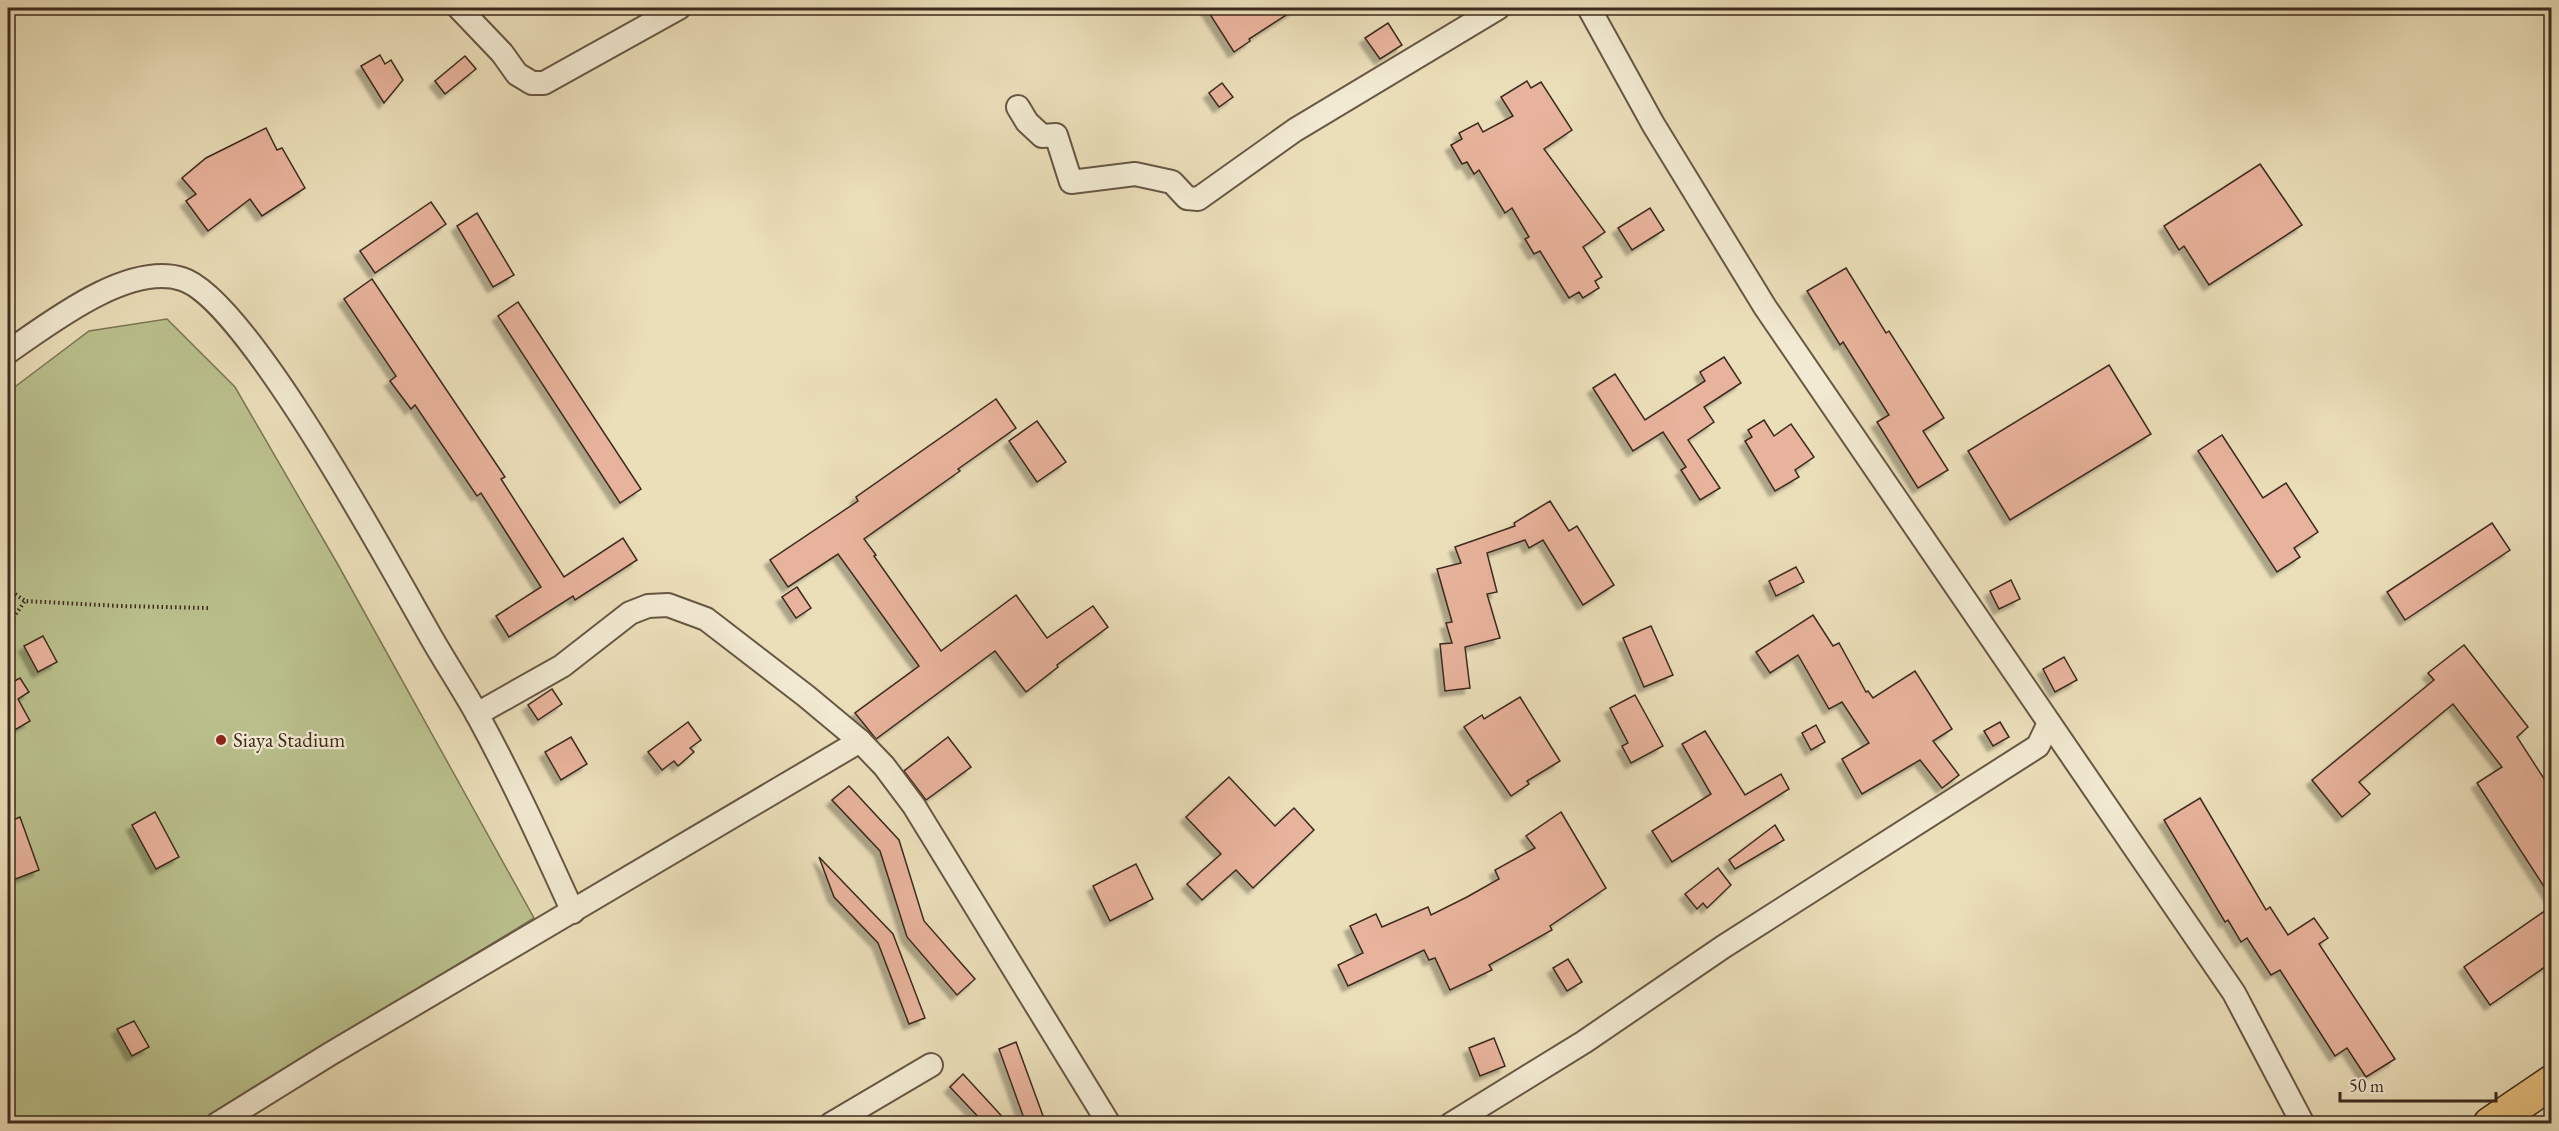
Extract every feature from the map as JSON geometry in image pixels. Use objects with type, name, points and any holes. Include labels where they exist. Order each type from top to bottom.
[{"type":"highway","points":[[2490,1124],[2552,1082]]},
{"type":"street","points":[[459,8],[502,53],[517,74],[532,83],[544,83],[679,8]]},
{"type":"street","points":[[1018,107],[1027,122],[1042,136],[1056,135],[1071,182],[1135,174],[1172,182],[1187,198],[1197,199],[1295,130],[1498,8]]},
{"type":"street","points":[[1589,8],[1653,124],[1765,307],[2234,993],[2303,1124]]},
{"type":"street","points":[[8,352],[71,310],[134,280],[162,275],[184,279],[206,293],[233,322],[306,424],[477,714],[533,823],[573,912]]},
{"type":"street","points":[[477,714],[562,666],[630,613],[648,606],[668,605],[706,619],[806,696],[860,741],[884,766],[915,806],[1109,1124]]},
{"type":"street","points":[[1451,1124],[1584,1042],[1723,947],[2038,746],[2049,723]]},
{"type":"street","points":[[217,1124],[330,1054],[860,741]]},
{"type":"street","points":[[831,1124],[931,1065]]},
{"type":"path","points":[[8,589],[25,601],[208,608]]},
{"type":"path","points":[[8,625],[25,601]]},
{"type":"green space","name":"Siaya Stadium","points":[[167,319],[235,387],[337,563],[534,918],[198,1123],[8,1124],[8,392],[89,331]]},
{"type":"building","points":[[1206,8],[1297,8],[1249,39],[1250,41],[1234,52]]},
{"type":"building","points":[[1388,23],[1402,45],[1380,59],[1365,38]]},
{"type":"building","points":[[380,55],[385,64],[391,60],[403,80],[384,103],[361,66]]},
{"type":"building","points":[[465,56],[476,69],[445,94],[435,81]]},
{"type":"building","points":[[1527,81],[1531,88],[1541,82],[1572,130],[1544,149],[1605,232],[1583,247],[1602,277],[1595,281],[1599,288],[1583,298],[1579,292],[1569,298],[1540,251],[1534,254],[1525,239],[1529,237],[1512,208],[1505,213],[1479,170],[1474,174],[1467,162],[1462,164],[1451,145],[1462,139],[1459,133],[1478,123],[1483,132],[1513,116],[1501,97]]},
{"type":"building","points":[[1222,83],[1233,97],[1219,107],[1209,93]]},
{"type":"building","points":[[266,128],[277,150],[282,148],[305,188],[262,216],[250,199],[208,231],[186,201],[196,194],[182,178],[206,158]]},
{"type":"building","points":[[2260,164],[2302,225],[2209,285],[2184,246],[2179,250],[2164,226]]},
{"type":"building","points":[[431,202],[446,224],[375,273],[360,251]]},
{"type":"building","points":[[1650,208],[1664,230],[1632,250],[1618,228]]},
{"type":"building","points":[[477,213],[514,275],[493,287],[457,226]]},
{"type":"building","points":[[1846,268],[1886,333],[1889,331],[1944,418],[1923,431],[1948,470],[1918,488],[1877,422],[1889,415],[1843,342],[1840,345],[1807,291]]},
{"type":"building","points":[[372,279],[505,477],[501,479],[564,577],[623,538],[637,560],[575,600],[573,596],[509,637],[496,616],[541,587],[481,493],[477,496],[415,405],[411,409],[390,381],[396,376],[344,299]]},
{"type":"building","points":[[518,302],[641,489],[620,503],[498,316]]},
{"type":"building","points":[[1724,357],[1741,383],[1704,407],[1714,422],[1688,440],[1720,488],[1700,500],[1681,470],[1686,467],[1663,432],[1633,451],[1593,388],[1615,374],[1645,420],[1705,381],[1700,372]]},
{"type":"building","points":[[2109,365],[2151,434],[2010,520],[1968,451]]},
{"type":"building","points":[[996,399],[1016,428],[864,539],[941,651],[1016,595],[1047,638],[1093,606],[1108,627],[1057,665],[1058,667],[1026,692],[995,651],[876,739],[855,713],[919,666],[838,554],[788,587],[770,560],[858,501],[856,497]]},
{"type":"building","points":[[1764,420],[1774,436],[1791,424],[1814,457],[1795,470],[1799,477],[1775,491],[1745,441],[1752,437],[1748,430]]},
{"type":"building","points":[[1037,421],[1066,462],[1037,482],[1009,441]]},
{"type":"building","points":[[2222,435],[2263,498],[2286,483],[2318,532],[2294,548],[2300,557],[2277,572],[2198,451]]},
{"type":"building","points":[[1550,501],[1569,531],[1577,526],[1614,585],[1583,605],[1543,540],[1529,548],[1525,540],[1487,553],[1497,592],[1487,594],[1500,638],[1465,647],[1470,688],[1445,691],[1440,644],[1452,643],[1446,623],[1452,622],[1437,569],[1461,563],[1455,547],[1515,526],[1514,523]]},
{"type":"building","points":[[2492,523],[2510,550],[2405,620],[2387,592]]},
{"type":"building","points":[[1796,567],[1804,582],[1776,596],[1769,581]]},
{"type":"building","points":[[2011,580],[2020,599],[1999,609],[1990,591]]},
{"type":"building","points":[[797,587],[811,608],[796,618],[782,597]]},
{"type":"building","points":[[1813,615],[1833,646],[1839,643],[1866,692],[1868,691],[1873,698],[1915,671],[1952,729],[1933,741],[1959,775],[1942,788],[1920,760],[1862,794],[1842,759],[1869,743],[1842,702],[1829,709],[1798,655],[1770,673],[1756,652]]},
{"type":"building","points":[[1651,626],[1673,675],[1644,687],[1623,638]]},
{"type":"building","points":[[43,636],[57,662],[38,672],[24,646]]},
{"type":"building","points":[[2464,645],[2528,727],[2517,737],[2552,791],[2552,899],[2477,783],[2502,767],[2453,704],[2359,782],[2370,794],[2342,817],[2312,780],[2434,680],[2428,673]]},
{"type":"building","points":[[2064,657],[2077,680],[2055,692],[2043,669]]},
{"type":"building","points":[[20,678],[29,692],[18,699],[30,721],[8,734],[8,681],[9,684]]},
{"type":"building","points":[[552,689],[562,704],[538,720],[528,705]]},
{"type":"building","points":[[1635,695],[1663,746],[1631,763],[1622,746],[1628,743],[1610,708]]},
{"type":"building","points":[[1520,697],[1560,761],[1527,781],[1529,784],[1511,796],[1464,727],[1482,715],[1484,719]]},
{"type":"building","points":[[688,722],[701,740],[690,748],[694,752],[678,766],[674,761],[662,770],[648,752]]},
{"type":"building","points":[[2000,722],[2009,737],[1993,746],[1984,731]]},
{"type":"building","points":[[1816,725],[1825,742],[1811,750],[1802,733]]},
{"type":"building","points":[[1705,731],[1745,795],[1781,774],[1789,789],[1672,862],[1652,831],[1711,794],[1682,744]]},
{"type":"building","points":[[571,737],[587,764],[561,780],[545,752]]},
{"type":"building","points":[[948,737],[971,767],[926,800],[904,771]]},
{"type":"building","points":[[1229,777],[1275,826],[1294,808],[1314,830],[1253,888],[1236,870],[1202,900],[1187,884],[1221,854],[1186,817]]},
{"type":"building","points":[[849,786],[899,840],[924,921],[975,979],[957,995],[907,937],[880,851],[832,800]]},
{"type":"building","points":[[2200,798],[2266,910],[2270,907],[2288,935],[2314,918],[2328,938],[2319,944],[2395,1059],[2366,1077],[2347,1048],[2335,1056],[2280,970],[2271,975],[2247,938],[2241,942],[2228,920],[2225,922],[2164,820]]},
{"type":"building","points":[[155,812],[179,857],[156,869],[132,825]]},
{"type":"building","points":[[1561,812],[1606,888],[1550,926],[1552,930],[1489,965],[1492,970],[1450,990],[1435,958],[1429,960],[1424,950],[1348,986],[1338,965],[1363,953],[1350,926],[1376,914],[1382,927],[1428,907],[1431,915],[1467,897],[1499,879],[1495,870],[1535,848],[1526,836]]},
{"type":"building","points":[[20,817],[39,870],[13,880],[8,865],[8,822]]},
{"type":"building","points":[[1775,825],[1784,840],[1735,869],[1729,860]]},
{"type":"building","points":[[819,857],[893,934],[925,1018],[909,1024],[878,943],[834,897]]},
{"type":"building","points":[[1136,864],[1153,899],[1110,921],[1093,886]]},
{"type":"building","points":[[1718,868],[1731,885],[1707,908],[1703,903],[1697,909],[1685,894]]},
{"type":"building","points":[[2552,906],[2552,962],[2490,1005],[2464,967]]},
{"type":"building","points":[[1568,959],[1582,982],[1567,991],[1553,968]]},
{"type":"building","points":[[134,1021],[149,1047],[132,1056],[117,1029]]},
{"type":"building","points":[[1494,1038],[1505,1066],[1480,1076],[1469,1048]]},
{"type":"building","points":[[1016,1042],[1046,1124],[1026,1124],[999,1049]]},
{"type":"building","points":[[963,1074],[1009,1124],[985,1124],[950,1087]]},
{"type":"place","name":"Siaya Stadium","points":[[221,740]]}]
